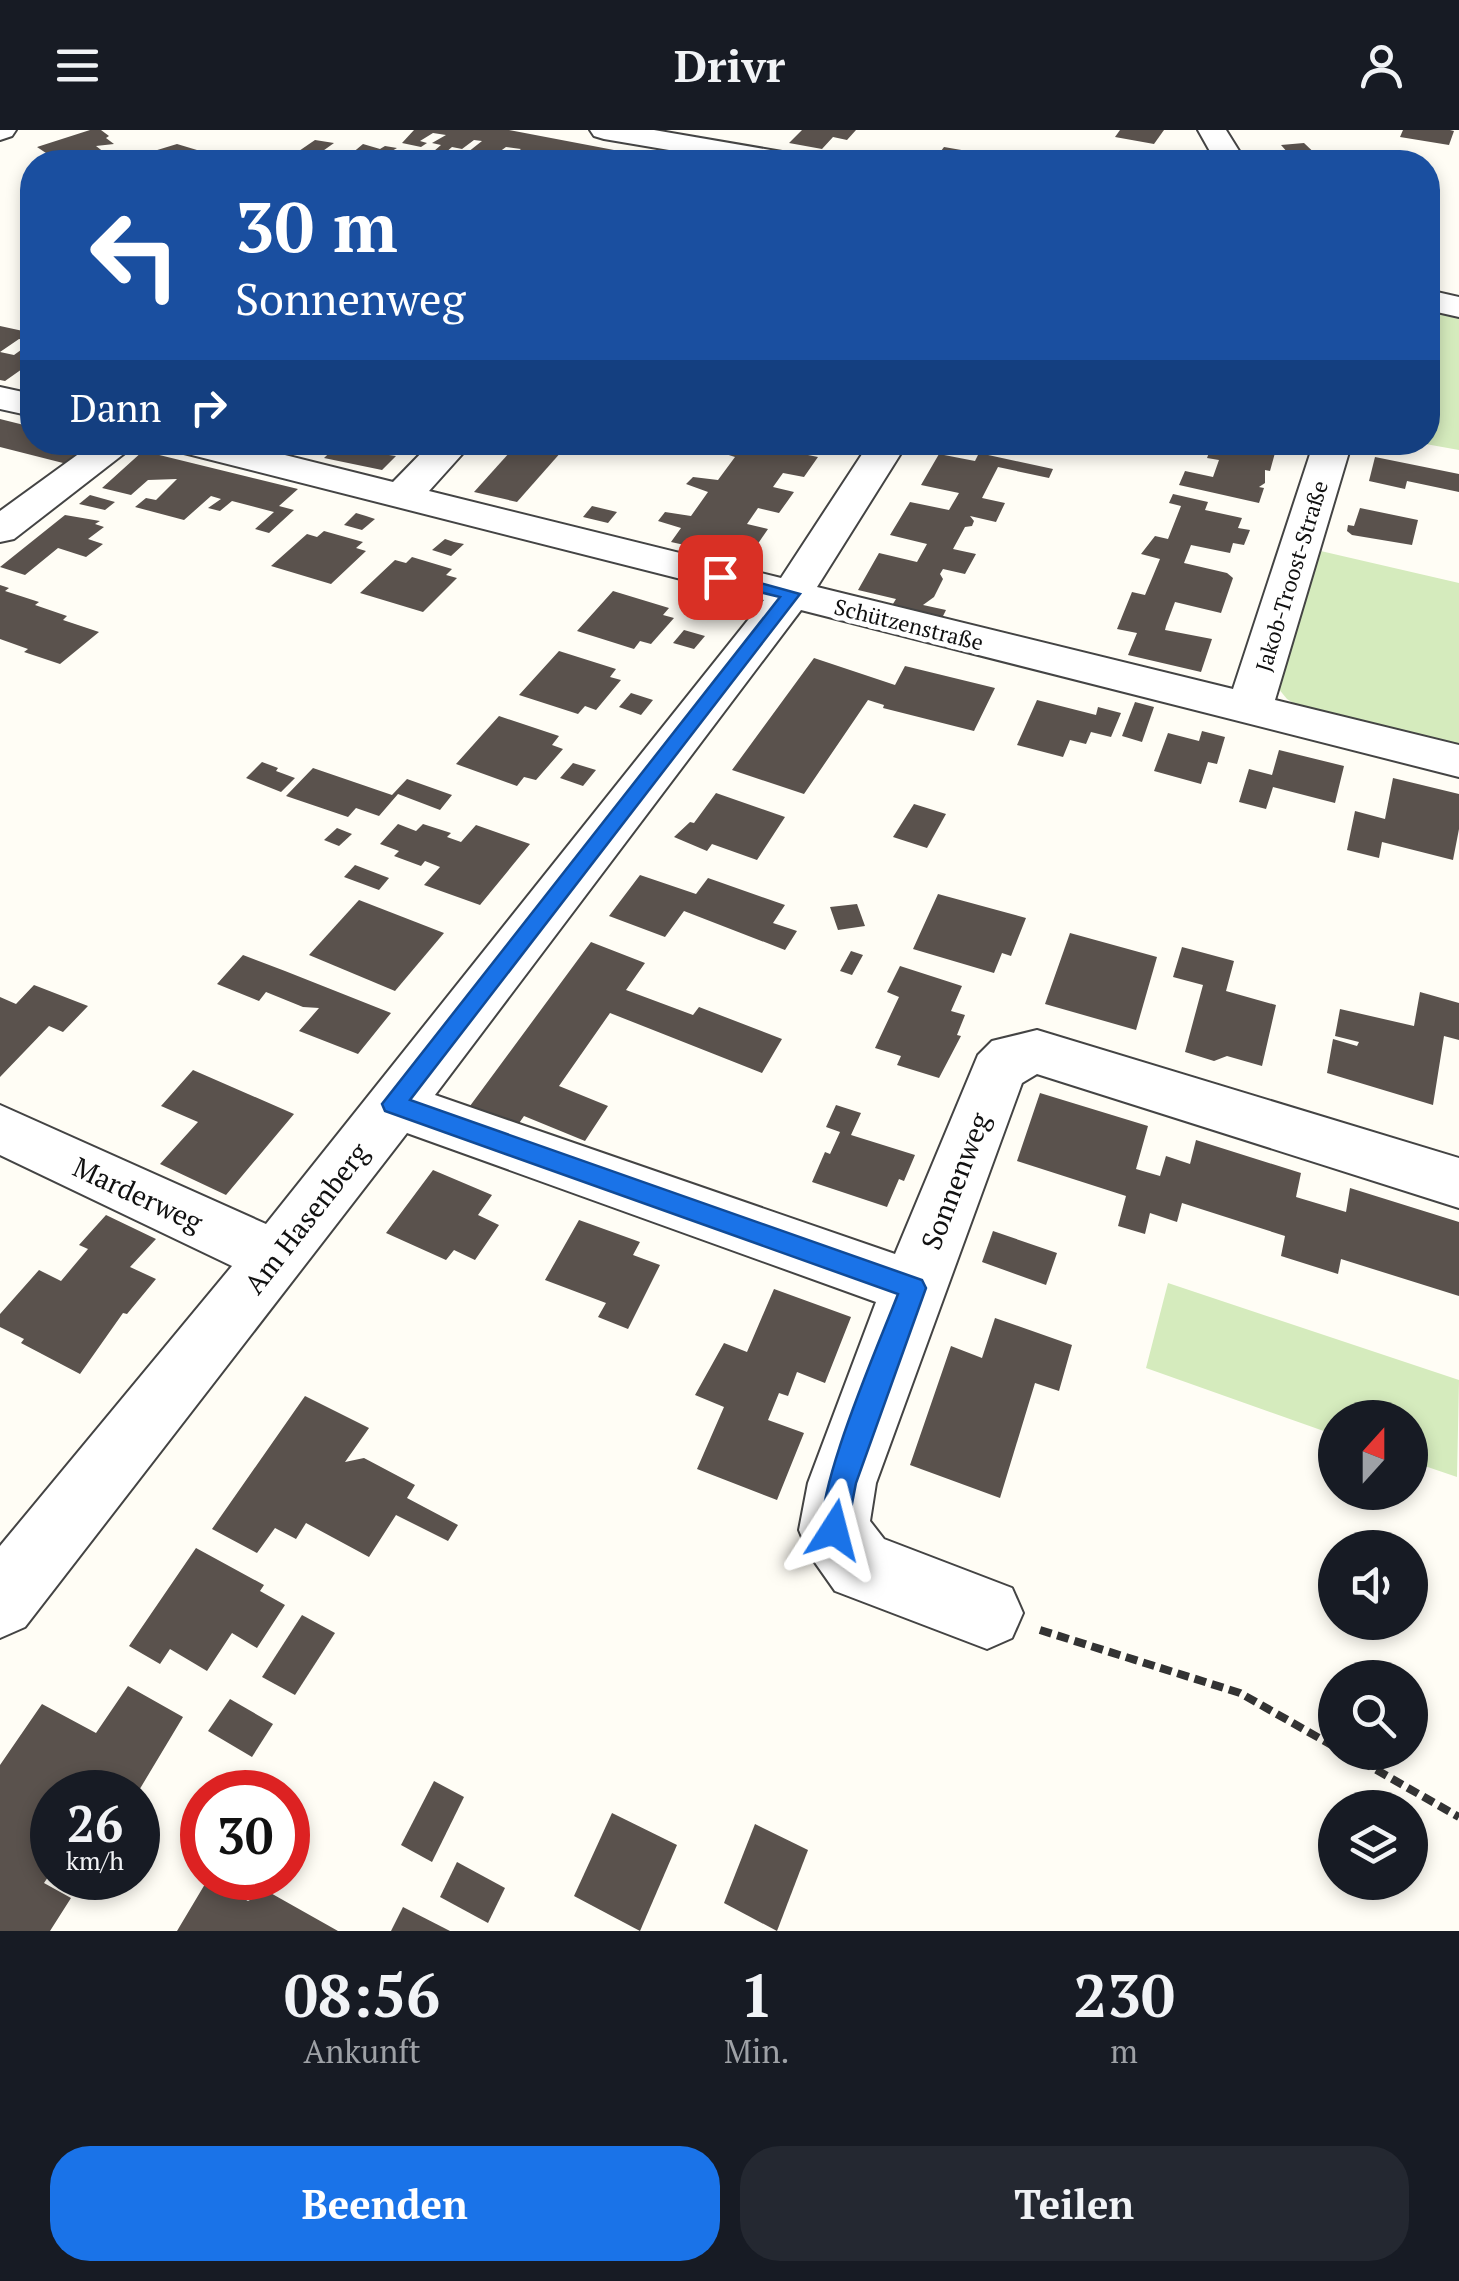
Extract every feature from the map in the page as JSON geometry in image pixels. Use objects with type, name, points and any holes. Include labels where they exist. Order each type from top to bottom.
[{"type":"street","points":[[604,130],[695,150]]},
{"type":"street","points":[[741,150],[762,130]]},
{"type":"street","points":[[0,530],[102,455]]},
{"type":"street","name":"Schützenstraße","points":[[234,455],[1459,762]]},
{"type":"street","points":[[400,498],[441,455]]},
{"type":"street","name":"Am Hasenberg","points":[[0,1602],[276,1258],[791,594],[881,455]]},
{"type":"street","name":"Jakob-Troost-Straße","points":[[1249,710],[1329,455]]},
{"type":"street","name":"Sonnenweg","points":[[913,1288],[998,1071],[1012,1056],[1037,1052],[1459,1183]]},
{"type":"street","points":[[394,1104],[913,1288],[842,1483],[834,1530],[860,1566],[986,1613]]},
{"type":"street","name":"Marderweg","points":[[0,1129],[276,1258]]},
{"type":"path","points":[[986,1613],[1240,1693],[1318,1737]]},
{"type":"path","points":[[1377,1770],[1459,1817]]},
{"type":"green space","points":[[1440,310],[1459,314],[1459,450],[1440,447]]},
{"type":"green space","points":[[1312,549],[1459,583],[1459,745],[1300,707],[1273,682]]},
{"type":"green space","points":[[1168,1283],[1459,1380],[1457,1477],[1428,1467],[1428,1400],[1318,1400],[1318,1429],[1146,1368]]},
{"type":"building","points":[[90,130],[101,130],[114,144],[96,146],[101,150],[37,147]]},
{"type":"building","points":[[414,130],[509,130],[614,150],[471,150],[482,141],[474,140],[462,149],[435,150],[441,145],[432,143],[446,135],[433,133],[420,141],[427,143],[421,147],[402,143]]},
{"type":"building","points":[[802,130],[856,130],[847,140],[833,137],[822,149],[789,143]]},
{"type":"building","points":[[1120,130],[1164,130],[1154,144],[1115,137]]},
{"type":"building","points":[[1403,130],[1454,131],[1449,145],[1400,137]]},
{"type":"building","points":[[315,140],[334,143],[324,150],[300,150]]},
{"type":"building","points":[[1304,143],[1311,150],[1285,150],[1281,145]]},
{"type":"building","points":[[177,144],[197,150],[157,150]]},
{"type":"building","points":[[363,144],[397,148],[394,150],[356,150]]},
{"type":"building","points":[[0,326],[20,330],[19,339],[0,352]]},
{"type":"building","points":[[20,351],[20,370],[5,381],[0,380],[0,352],[14,355]]},
{"type":"building","points":[[0,419],[20,424],[20,452],[0,447]]},
{"type":"building","points":[[32,455],[78,455],[67,464]]},
{"type":"building","points":[[139,455],[159,455],[298,489],[279,506],[294,510],[269,533],[255,529],[274,512],[232,501],[220,511],[208,508],[221,499],[211,496],[184,520],[135,507],[146,498],[156,500],[177,479],[148,480],[131,495],[102,488]]},
{"type":"building","points":[[327,455],[396,456],[382,470],[324,458]]},
{"type":"building","points":[[507,455],[559,455],[517,502],[474,492]]},
{"type":"building","points":[[729,455],[818,457],[804,477],[783,473],[773,487],[794,492],[779,513],[758,508],[747,524],[768,529],[753,551],[731,546],[725,554],[671,542],[681,528],[658,521],[665,512],[691,516],[708,492],[686,484],[693,477],[718,480],[735,457]]},
{"type":"building","points":[[938,455],[975,461],[978,455],[988,455],[1053,469],[1049,478],[998,467],[982,498],[1005,503],[996,522],[970,516],[972,526],[965,527],[953,549],[976,554],[965,574],[943,569],[943,579],[934,597],[923,605],[946,610],[939,624],[888,612],[896,599],[858,590],[879,553],[917,562],[927,544],[890,535],[910,502],[949,510],[959,493],[921,485]]},
{"type":"building","points":[[1274,455],[1270,471],[1265,470],[1265,483],[1259,487],[1264,488],[1259,503],[1179,485],[1185,471],[1213,477],[1219,460],[1207,458]]},
{"type":"building","points":[[1375,457],[1459,474],[1459,492],[1407,481],[1405,489],[1369,481]]},
{"type":"building","points":[[1173,494],[1208,502],[1205,510],[1242,518],[1238,528],[1250,530],[1244,545],[1233,543],[1230,553],[1191,545],[1184,563],[1227,573],[1233,578],[1221,613],[1175,602],[1166,626],[1165,630],[1212,639],[1201,672],[1128,655],[1137,633],[1117,629],[1132,592],[1145,595],[1153,576],[1160,559],[1141,554],[1155,536],[1168,539],[1181,506],[1169,503]]},
{"type":"building","points":[[90,495],[115,502],[105,510],[79,504]]},
{"type":"building","points":[[592,506],[617,512],[608,523],[583,517]]},
{"type":"building","points":[[1360,508],[1418,520],[1412,545],[1352,535],[1347,531],[1348,525],[1354,526]]},
{"type":"building","points":[[356,513],[375,519],[362,530],[344,525]]},
{"type":"building","points":[[65,515],[100,521],[95,524],[104,527],[88,539],[103,544],[86,557],[58,548],[25,575],[0,567]]},
{"type":"building","points":[[324,531],[363,542],[356,548],[366,551],[331,584],[271,566],[307,534],[317,537]]},
{"type":"building","points":[[445,539],[464,544],[451,556],[432,550]]},
{"type":"building","points":[[412,557],[452,569],[446,575],[457,578],[423,612],[360,593],[395,560],[406,563]]},
{"type":"building","points":[[0,585],[9,588],[5,591],[39,602],[35,605],[67,616],[63,620],[99,632],[60,664],[24,652],[28,649],[0,639]]},
{"type":"building","points":[[613,591],[669,608],[663,615],[674,618],[651,644],[640,641],[634,649],[577,631]]},
{"type":"building","points":[[684,630],[705,636],[694,649],[673,643]]},
{"type":"building","points":[[559,651],[616,669],[610,677],[621,680],[596,710],[585,706],[578,714],[519,695]]},
{"type":"building","points":[[814,658],[895,685],[905,666],[995,688],[974,731],[883,708],[884,705],[868,700],[804,794],[732,770]]},
{"type":"building","points":[[631,693],[653,700],[641,715],[619,707]]},
{"type":"building","points":[[1037,700],[1096,715],[1098,707],[1121,713],[1111,737],[1091,732],[1086,744],[1070,740],[1063,757],[1017,745]]},
{"type":"building","points":[[1135,702],[1154,707],[1142,742],[1122,736]]},
{"type":"building","points":[[499,716],[559,736],[552,745],[563,749],[536,780],[524,777],[517,786],[456,764]]},
{"type":"building","points":[[1202,731],[1225,737],[1217,764],[1208,762],[1201,784],[1154,771],[1168,733],[1199,741]]},
{"type":"building","points":[[1279,750],[1344,766],[1335,803],[1273,787],[1266,809],[1239,802],[1249,769],[1272,775]]},
{"type":"building","points":[[262,762],[295,778],[281,792],[246,778]]},
{"type":"building","points":[[573,763],[596,770],[583,786],[560,778]]},
{"type":"building","points":[[313,768],[392,795],[407,779],[452,795],[440,810],[398,794],[379,816],[356,808],[348,817],[286,796]]},
{"type":"building","points":[[1393,778],[1459,794],[1459,829],[1453,860],[1382,842],[1379,858],[1347,850],[1355,811],[1385,819]]},
{"type":"building","points":[[716,793],[785,817],[757,860],[712,844],[707,851],[674,837],[690,822],[694,823]]},
{"type":"building","points":[[914,804],[946,814],[927,848],[893,837]]},
{"type":"building","points":[[398,824],[416,831],[423,824],[451,833],[447,837],[461,842],[476,825],[530,844],[480,905],[424,885],[440,867],[425,861],[421,866],[394,856],[399,851],[380,844]]},
{"type":"building","points":[[337,828],[352,834],[339,846],[324,840]]},
{"type":"building","points":[[355,865],[389,878],[379,890],[344,877]]},
{"type":"building","points":[[640,875],[696,894],[708,878],[785,905],[773,923],[797,931],[785,950],[684,911],[665,937],[609,916]]},
{"type":"building","points":[[938,894],[1026,918],[1011,956],[1002,953],[994,973],[913,949]]},
{"type":"building","points":[[359,900],[444,933],[395,991],[309,955]]},
{"type":"building","points":[[857,904],[865,926],[838,930],[830,907]]},
{"type":"building","points":[[1070,933],[1157,957],[1136,1030],[1045,1004]]},
{"type":"building","points":[[591,942],[645,963],[626,990],[693,1015],[699,1007],[782,1039],[762,1073],[610,1013],[559,1086],[608,1106],[585,1141],[524,1116],[515,1129],[467,1110]]},
{"type":"building","points":[[1182,947],[1234,961],[1226,991],[1276,1005],[1262,1066],[1227,1056],[1214,1061],[1185,1052],[1203,985],[1173,977]]},
{"type":"building","points":[[851,951],[863,955],[852,975],[840,971]]},
{"type":"building","points":[[243,955],[391,1013],[358,1054],[299,1031],[319,1008],[303,1007],[266,992],[259,1001],[217,984]]},
{"type":"building","points":[[900,966],[962,986],[951,1011],[965,1015],[957,1035],[961,1036],[939,1078],[897,1065],[901,1056],[875,1048],[899,997],[887,992]]},
{"type":"building","points":[[34,985],[88,1006],[63,1032],[49,1026],[0,1077],[0,997],[16,1004]]},
{"type":"building","points":[[1420,992],[1459,1003],[1459,1040],[1444,1036],[1433,1105],[1327,1073],[1333,1039],[1357,1046],[1359,1042],[1335,1036],[1340,1009],[1414,1026]]},
{"type":"building","points":[[193,1070],[294,1114],[226,1195],[160,1164],[198,1122],[161,1106]]},
{"type":"building","points":[[1040,1093],[1148,1126],[1136,1169],[1160,1176],[1166,1156],[1190,1164],[1196,1140],[1301,1173],[1296,1197],[1346,1212],[1350,1188],[1459,1222],[1459,1296],[1341,1259],[1338,1274],[1281,1256],[1285,1236],[1182,1203],[1177,1222],[1150,1213],[1145,1234],[1118,1226],[1126,1196],[1017,1161]]},
{"type":"building","points":[[836,1105],[861,1113],[851,1135],[915,1155],[887,1207],[812,1182],[825,1152],[830,1154],[840,1132],[826,1127]]},
{"type":"building","points":[[433,1170],[492,1195],[478,1215],[499,1225],[475,1260],[454,1250],[446,1260],[386,1233]]},
{"type":"building","points":[[106,1215],[156,1239],[130,1267],[156,1279],[127,1314],[123,1313],[80,1374],[21,1343],[24,1339],[0,1327],[0,1314],[39,1270],[61,1281],[88,1249],[79,1245]]},
{"type":"building","points":[[579,1220],[640,1242],[633,1255],[660,1265],[628,1329],[598,1317],[606,1303],[545,1280]]},
{"type":"building","points":[[993,1231],[1057,1253],[1046,1285],[982,1262]]},
{"type":"building","points":[[774,1289],[851,1317],[825,1383],[797,1372],[788,1396],[779,1393],[768,1420],[804,1433],[777,1500],[697,1469],[724,1407],[695,1395],[724,1343],[747,1352]]},
{"type":"building","points":[[995,1318],[1072,1345],[1059,1391],[1035,1383],[1000,1498],[910,1465],[951,1346],[982,1358]]},
{"type":"building","points":[[305,1396],[369,1428],[345,1462],[364,1458],[415,1485],[407,1498],[458,1525],[448,1541],[396,1515],[369,1557],[306,1523],[296,1539],[275,1528],[257,1553],[212,1529]]},
{"type":"building","points":[[196,1548],[264,1585],[260,1591],[285,1605],[257,1648],[232,1633],[207,1671],[170,1649],[160,1664],[129,1646]]},
{"type":"building","points":[[302,1615],[335,1633],[295,1695],[262,1677]]},
{"type":"building","points":[[128,1686],[183,1717],[151,1770],[30,1770],[30,1900],[70,1900],[50,1931],[0,1931],[0,1765],[42,1704],[96,1733]]},
{"type":"building","points":[[230,1699],[273,1724],[252,1757],[208,1731]]},
{"type":"building","points":[[434,1781],[464,1797],[432,1862],[401,1845]]},
{"type":"building","points":[[612,1813],[677,1845],[640,1931],[574,1896]]},
{"type":"building","points":[[755,1824],[808,1850],[777,1931],[724,1903]]},
{"type":"building","points":[[457,1862],[505,1888],[488,1923],[440,1897]]},
{"type":"building","points":[[195,1900],[283,1900],[338,1931],[177,1931]]},
{"type":"building","points":[[403,1907],[450,1931],[391,1931]]},
{"type":"route","points":[[720,577],[791,594],[394,1104],[913,1288],[842,1483],[834,1530]]}]
